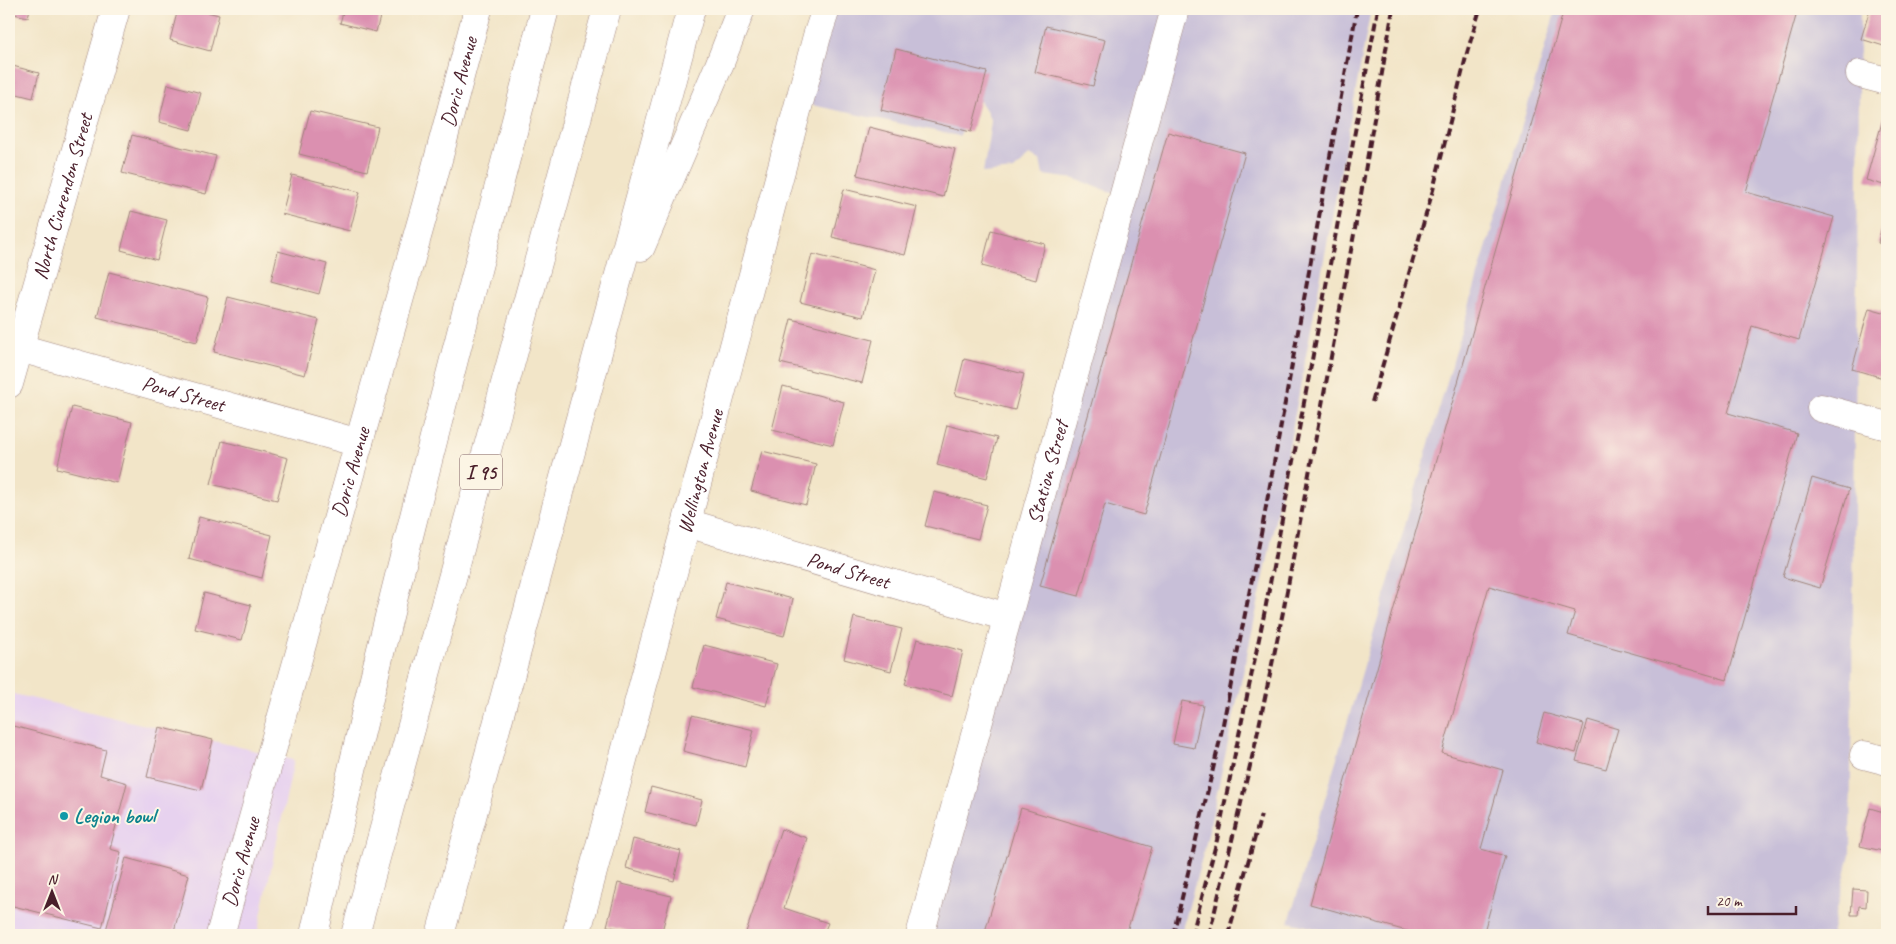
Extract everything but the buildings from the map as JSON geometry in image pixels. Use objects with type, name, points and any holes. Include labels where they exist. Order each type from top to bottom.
[{"type":"main road","name":"North Ciarendon Street","points":[[9,384],[14,347],[116,9]]},
{"type":"main road","name":"Doric Avenue","points":[[220,935],[359,443],[478,9]]},
{"type":"main road","points":[[442,408],[530,9]]},
{"type":"main road","points":[[314,935],[351,773],[442,408],[545,9]]},
{"type":"main road","name":"I 95","points":[[355,935],[607,9]]},
{"type":"main road","points":[[440,935],[691,9]]},
{"type":"main road","points":[[602,338],[741,9]]},
{"type":"main road","name":"Wellington Avenue","points":[[576,935],[812,54],[826,9]]},
{"type":"main road","name":"Station Street","points":[[920,935],[1174,9]]},
{"type":"main road","points":[[1860,74],[1887,81]]},
{"type":"main road","name":"Pond Street","points":[[14,347],[359,443]]},
{"type":"main road","points":[[1821,408],[1887,426]]},
{"type":"main road","name":"Pond Street","points":[[687,523],[1007,617]]},
{"type":"shaded area","points":[[833,9],[1371,9],[1268,558],[1207,839],[1181,935],[928,935],[1121,196],[1075,179],[1043,175],[1040,160],[1029,155],[1014,170],[983,173],[991,122],[980,101],[959,136],[807,104]]},
{"type":"shaded area","points":[[1556,9],[1860,9],[1850,854],[1831,935],[1345,935],[1289,922]]},
{"type":"shaded area","points":[[9,693],[294,760],[257,935],[9,935]]},
{"type":"railway","points":[[1173,935],[1219,744],[1261,534],[1357,9]]},
{"type":"railway","points":[[1192,935],[1217,840],[1265,610],[1378,9]]},
{"type":"railway","points":[[1209,935],[1255,745],[1283,612],[1355,229],[1393,9]]},
{"type":"railway","points":[[1372,402],[1433,190],[1467,53],[1480,9]]},
{"type":"railway","points":[[1228,935],[1261,815]]},
{"type":"place","name":"Legion bowl","points":[[64,816]]}]
